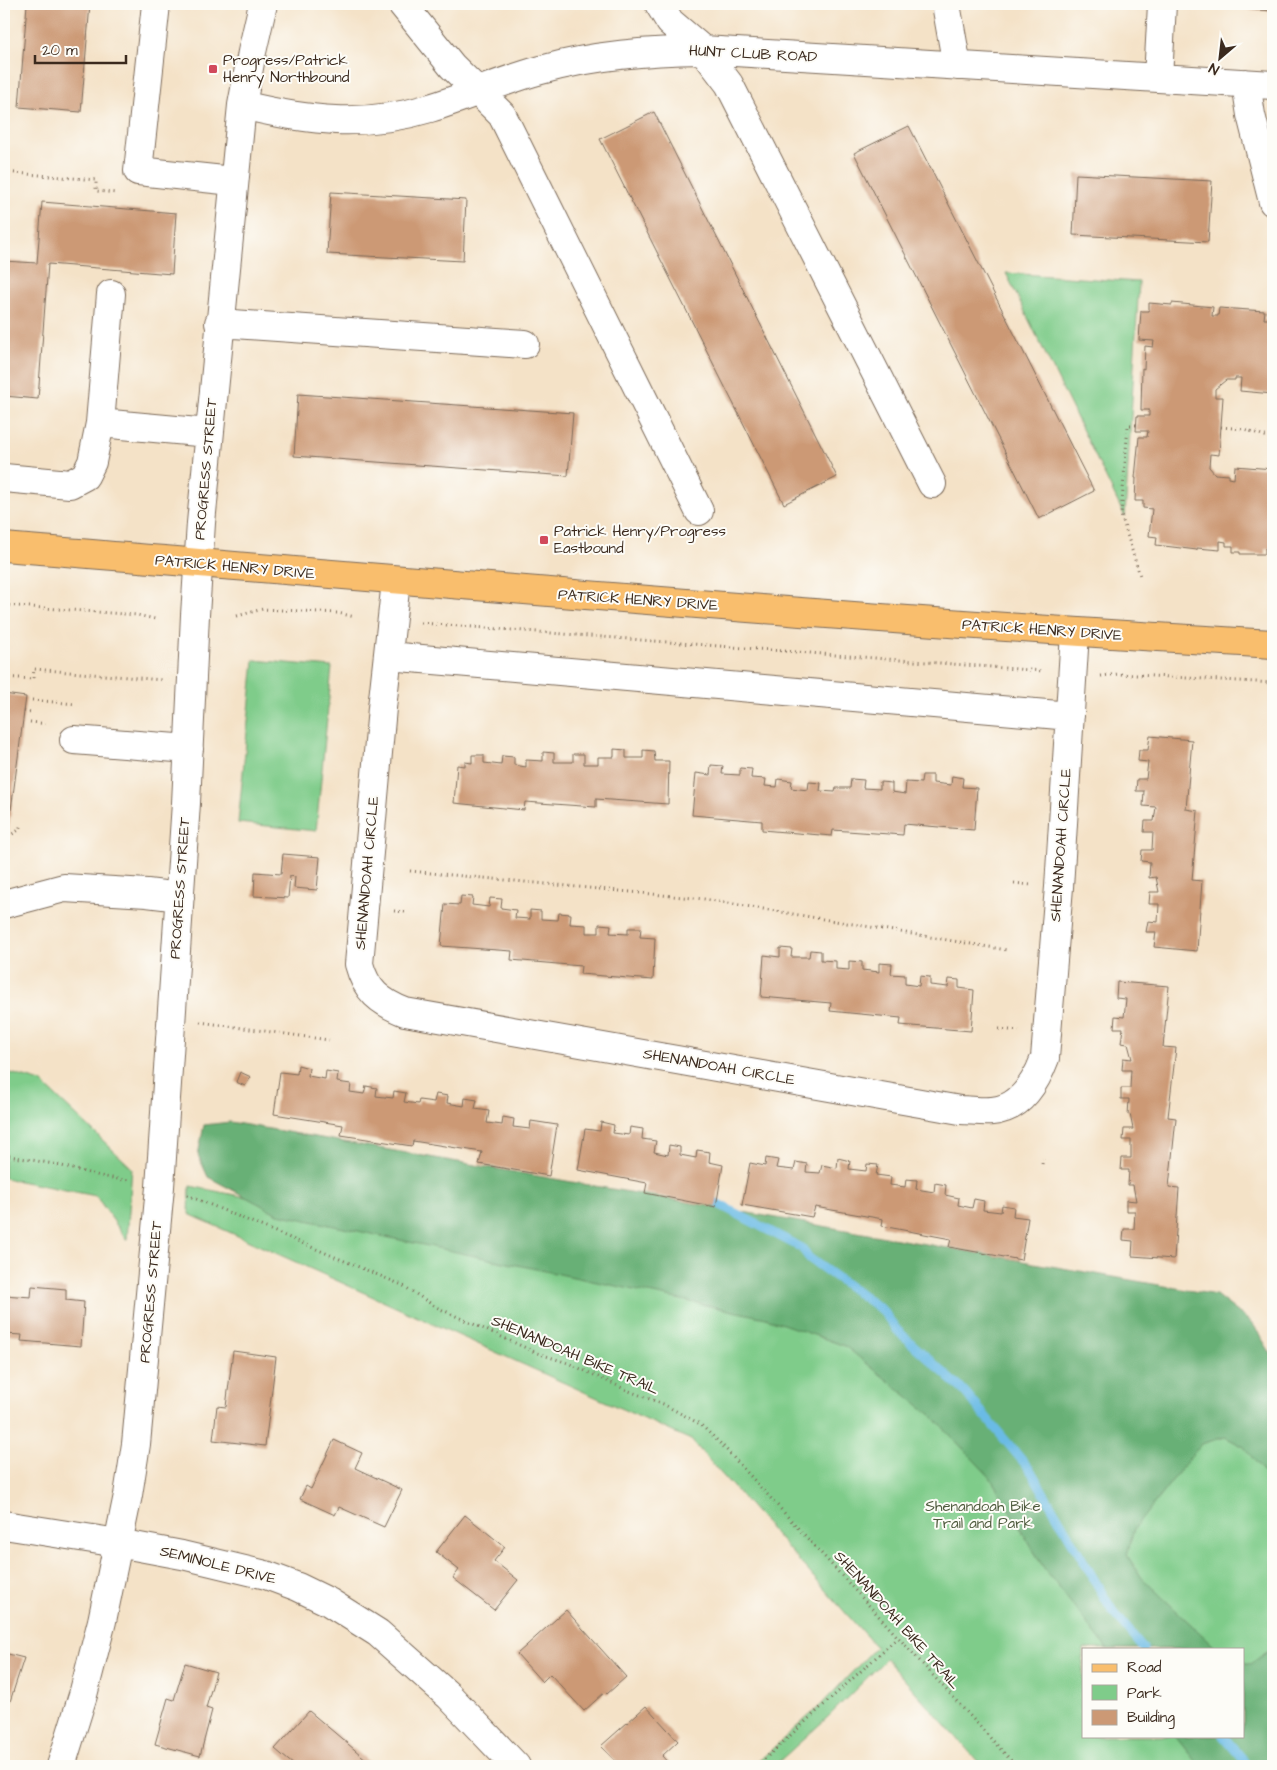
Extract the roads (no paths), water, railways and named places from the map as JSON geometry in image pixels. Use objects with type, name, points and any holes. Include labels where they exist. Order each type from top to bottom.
[{"type":"main road","name":"PATRICK HENRY DRIVE","points":[[4,547],[396,581],[1075,633],[1273,644]]},
{"type":"street","points":[[156,4],[138,171],[233,181]]},
{"type":"street","name":"PROGRESS STREET","points":[[62,1766],[81,1704],[102,1620],[136,1444],[160,1187],[180,897],[198,563],[209,433],[242,105],[263,4]]},
{"type":"street","points":[[402,4],[452,66],[502,115],[699,511]]},
{"type":"street","points":[[659,4],[670,22],[703,50],[729,84],[932,484]]},
{"type":"street","points":[[946,4],[956,66]]},
{"type":"street","points":[[1158,78],[1162,4]]},
{"type":"street","name":"HUNT CLUB ROAD","points":[[242,105],[292,117],[339,121],[379,118],[430,108],[541,70],[600,57],[662,51],[703,50],[1273,84]]},
{"type":"street","points":[[1246,83],[1251,114],[1273,202]]},
{"type":"street","points":[[4,478],[70,484],[85,476],[92,462],[100,422],[111,294]]},
{"type":"street","points":[[219,323],[525,344]]},
{"type":"street","points":[[100,422],[209,433]]},
{"type":"street","name":"SHENANDOAH CIRCLE","points":[[396,581],[359,964],[369,987],[378,998],[388,1005],[405,1012],[960,1110],[992,1111],[1014,1103],[1036,1080],[1044,1058],[1059,887],[1075,633]]},
{"type":"street","points":[[388,656],[1070,716]]},
{"type":"street","points":[[74,740],[188,749]]},
{"type":"street","points":[[4,904],[64,888],[180,897]]},
{"type":"street","name":"SEMINOLE DRIVE","points":[[4,1526],[118,1543],[182,1555],[266,1575],[298,1587],[329,1602],[378,1633],[449,1696],[516,1766]]},
{"type":"waterway","points":[[707,1198],[802,1248],[809,1258],[882,1310],[897,1330],[965,1392],[1031,1471],[1112,1610],[1143,1648]]},
{"type":"waterway","points":[[1225,1738],[1249,1766]]},
{"type":"place","name":"Progress/Patrick Henry Northbound","points":[[213,69]]},
{"type":"place","name":"Patrick Henry/Progress Eastbound","points":[[544,540]]},
{"type":"park label","name":"Shenandoah Bike Trail and Park","points":[[983,1514]]}]
